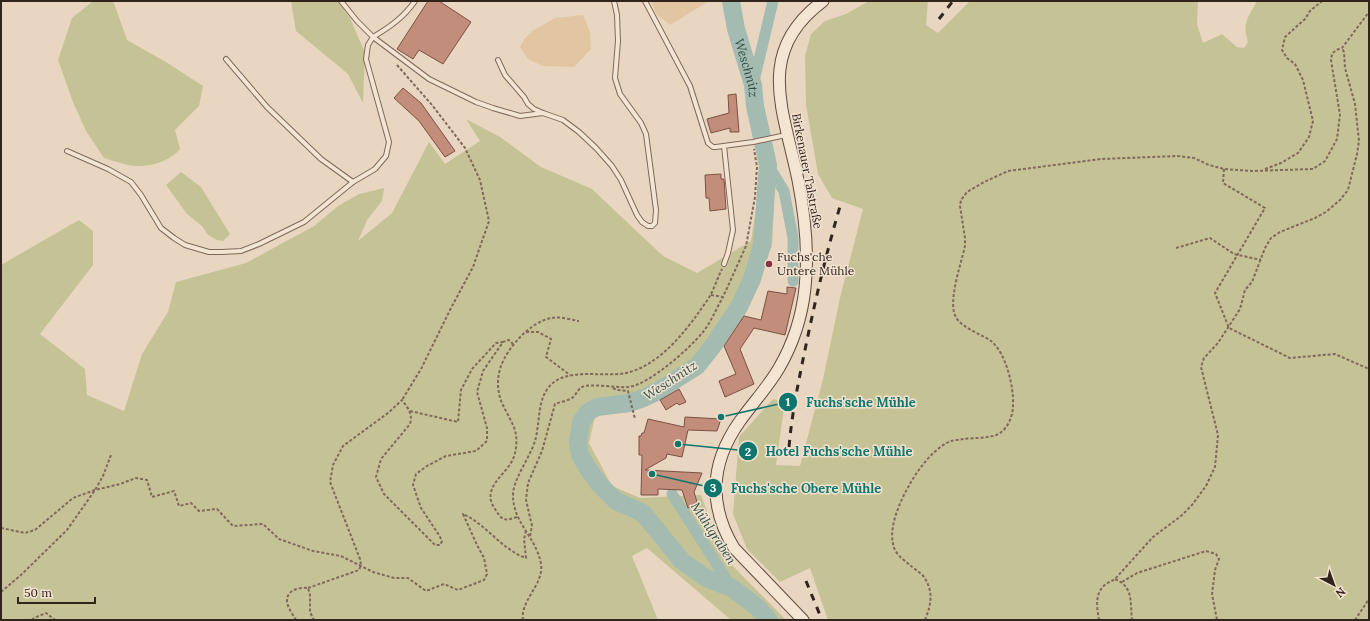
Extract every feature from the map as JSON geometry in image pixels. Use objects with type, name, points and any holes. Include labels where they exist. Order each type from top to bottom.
[{"type":"main road","name":"Birkenauer Talstraße","points":[[803,620],[734,548],[721,522],[716,497],[717,471],[721,456],[728,440],[779,368],[794,337],[804,296],[806,277],[806,229],[798,181],[781,104],[779,77],[784,47],[796,26],[811,10],[823,1]]},
{"type":"lane","points":[[341,1],[357,21],[373,37],[429,79],[476,102],[520,116],[543,113]]},
{"type":"lane","points":[[67,151],[108,169],[131,182],[141,195],[161,228],[185,245],[209,252],[232,252],[241,251],[259,244],[304,222],[353,182],[375,169],[386,156],[389,142],[366,58],[368,45],[373,37],[391,27],[404,16],[416,1]]},
{"type":"lane","points":[[498,60],[505,75],[528,104],[534,109],[563,120],[579,132],[596,148],[622,180],[637,215],[642,222],[648,226],[652,226],[655,223],[656,210],[646,134],[641,123],[620,94],[615,78],[618,41],[617,15],[614,1]]},
{"type":"lane","points":[[645,1],[688,82],[708,143],[713,147],[724,146],[788,135]]},
{"type":"lane","points":[[226,59],[267,107],[320,159],[353,182]]},
{"type":"lane","points":[[724,146],[733,230],[724,264]]},
{"type":"path","points":[[1263,170],[1281,163],[1298,153],[1309,137],[1313,121],[1303,80],[1295,64],[1287,58],[1282,50],[1285,37],[1305,19],[1310,11],[1322,1]]},
{"type":"path","points":[[925,620],[931,602],[930,590],[923,576],[900,557],[895,550],[892,539],[894,518],[902,499],[917,473],[936,451],[951,441],[996,435],[1006,428],[1011,419],[1013,405],[1010,379],[1002,357],[992,342],[962,323],[954,313],[953,301],[965,246],[960,206],[961,200],[967,192],[1008,171],[1101,159],[1177,156],[1194,158],[1209,166],[1224,169],[1252,171],[1313,169],[1325,160],[1337,139],[1340,115],[1331,60],[1332,54],[1336,50],[1342,48],[1369,12]]},
{"type":"path","points":[[1099,620],[1096,605],[1098,592],[1115,579],[1153,537],[1181,516],[1192,505],[1206,486],[1215,467],[1218,435],[1202,367],[1204,358],[1218,343],[1240,309],[1245,290],[1252,282],[1265,248],[1271,238],[1280,232],[1326,212],[1340,200],[1348,190],[1359,141],[1355,104],[1345,68],[1345,57],[1342,48]]},
{"type":"path","points":[[296,620],[287,602],[289,594],[294,589],[301,587],[308,588],[359,570],[361,565],[360,559],[330,482],[333,465],[342,446],[388,413],[402,400],[421,369],[473,267],[489,221],[480,180],[465,148],[432,105],[393,60]]},
{"type":"path","points":[[530,538],[532,526],[526,500],[528,483],[542,451],[555,404],[571,398],[582,387],[587,385],[612,388],[630,387],[637,384],[659,372],[704,331],[723,297],[746,246],[755,197],[757,167],[753,142]]},
{"type":"path","points":[[1224,169],[1223,183],[1265,208],[1215,293],[1229,328],[1290,358],[1335,354],[1369,369]]},
{"type":"path","points":[[1176,248],[1210,238],[1237,255],[1261,260]]},
{"type":"path","points":[[523,620],[523,609],[539,579],[541,565],[535,546],[517,517],[513,494],[515,485],[535,441],[542,400],[549,388],[560,379],[570,375],[626,373],[644,366],[660,356],[686,331],[711,295],[724,264]]},
{"type":"path","points":[[711,295],[723,297]]},
{"type":"path","points":[[517,517],[507,520],[500,518],[491,502],[491,493],[494,484],[513,460],[516,448],[516,435],[499,395],[498,380],[501,366],[513,345],[525,332],[541,320],[554,317],[579,321]]},
{"type":"path","points":[[525,332],[538,332],[550,339],[546,358],[570,375]]},
{"type":"path","points":[[410,410],[458,422],[461,390],[472,369],[496,343],[508,340],[511,341],[513,345]]},
{"type":"path","points":[[402,400],[410,410],[412,418],[410,424],[381,459],[376,478],[384,494],[435,545],[440,545],[442,541],[440,535],[421,508],[413,485],[416,474],[427,466],[446,456],[476,451],[487,441],[487,428],[477,392],[483,371],[503,342]]},
{"type":"path","points":[[612,388],[628,391],[636,419]]},
{"type":"path","points":[[1,592],[22,575],[67,530],[95,490],[103,476],[111,455]]},
{"type":"path","points":[[1,528],[24,533],[36,530],[73,498],[136,478],[147,480],[152,497],[174,491],[179,506],[191,503],[199,511],[217,509],[233,526],[263,524],[279,539],[314,551],[341,556],[372,572],[394,578],[408,578],[426,592],[444,584],[458,590],[484,580],[487,574],[484,558],[463,514],[472,518],[500,542],[526,558],[524,539],[526,531]]},
{"type":"path","points":[[1122,582],[1137,573],[1206,551],[1216,554],[1218,559],[1212,594],[1217,620]]},
{"type":"path","points":[[1115,579],[1122,582],[1131,598],[1132,620]]},
{"type":"path","points":[[308,588],[310,594],[310,612],[314,620]]},
{"type":"path","points":[[1355,620],[1369,599]]},
{"type":"path","points":[[32,620],[46,613],[55,620]]},
{"type":"path","points":[[590,620],[599,620]]},
{"type":"shaded area","points":[[93,1],[112,1],[127,40],[166,62],[203,86],[199,106],[175,130],[180,149],[166,160],[153,164],[135,166],[104,158],[86,131],[73,102],[58,60],[72,18]]},
{"type":"shaded area","points":[[291,1],[338,1],[350,18],[365,53],[363,103],[348,74],[296,31]]},
{"type":"shaded area","points":[[869,1],[928,1],[926,25],[938,33],[970,1],[1198,1],[1197,24],[1203,43],[1222,34],[1237,47],[1244,48],[1248,42],[1245,31],[1246,22],[1256,3],[1255,1],[1369,1],[1369,620],[828,620],[810,568],[780,582],[747,549],[733,514],[739,437],[773,399],[785,401],[776,465],[800,466],[823,379],[840,298],[863,209],[832,198],[818,174],[806,105],[805,56],[811,34],[825,21],[846,14]]},
{"type":"shaded area","points":[[466,119],[500,137],[541,167],[592,189],[663,256],[697,273],[751,241],[762,169],[774,206],[772,246],[740,317],[700,365],[650,393],[596,412],[589,443],[612,486],[640,498],[701,495],[724,557],[786,620],[731,620],[647,548],[632,556],[658,620],[1,620],[1,265],[79,220],[93,231],[93,265],[40,334],[85,369],[87,395],[124,411],[142,354],[168,312],[176,282],[246,263],[314,226],[338,206],[359,194],[384,188],[382,201],[367,220],[358,241],[392,213],[429,142],[445,164],[480,141]]},
{"type":"shaded area","points":[[181,172],[201,187],[230,234],[223,241],[217,240],[208,235],[202,226],[187,214],[166,185]]},
{"type":"sand","points":[[651,1],[709,1],[670,25],[656,14]]},
{"type":"sand","points":[[583,15],[590,32],[591,49],[574,67],[543,66],[528,59],[520,47],[525,38],[534,30],[555,18]]},
{"type":"building","points":[[428,1],[439,1],[471,22],[443,64],[419,50],[413,59],[397,49]]},
{"type":"building","points":[[403,88],[421,103],[455,151],[445,157],[419,121],[394,98]]},
{"type":"building","points":[[736,94],[739,132],[730,132],[730,128],[711,133],[707,119],[729,113],[728,95]]},
{"type":"building","points":[[721,174],[721,179],[724,179],[726,209],[710,211],[709,198],[706,198],[705,175]]},
{"type":"building","points":[[787,287],[796,288],[785,335],[754,328],[740,349],[754,384],[725,397],[719,381],[736,374],[724,346],[744,316],[761,320],[768,291],[787,294]]},
{"type":"building","points":[[679,389],[686,402],[679,405],[677,403],[666,410],[660,400]]},
{"type":"building","points":[[685,417],[721,419],[717,431],[688,430],[682,457],[667,454],[666,458],[645,470],[702,473],[694,492],[698,505],[688,508],[682,490],[658,489],[658,495],[641,495],[642,455],[639,455],[639,436],[644,433],[648,419],[684,427]]},
{"type":"waterway","name":"Weschnitz","points":[[731,1],[736,29],[753,85],[755,106],[768,165],[762,245],[752,279],[739,307],[712,347],[697,366],[656,392],[641,399],[629,403],[597,407],[588,412],[581,422],[578,442],[580,455],[587,467],[599,484],[616,501],[643,513],[682,561],[706,578],[732,588],[757,607],[769,620]]},
{"type":"waterway","points":[[753,85],[773,1]]},
{"type":"waterway","points":[[768,165],[784,191],[793,238],[793,281]]},
{"type":"waterway","name":"Mühlgraben","points":[[672,494],[732,588]]},
{"type":"railway","points":[[939,19],[953,1]]},
{"type":"railway","points":[[789,447],[796,396],[810,327],[826,256],[841,203]]},
{"type":"railway","points":[[806,581],[822,620]]},
{"type":"place","name":"Fuchs'che Untere Mühle","points":[[769,264]]},
{"type":"place","name":"Fuchs'sche Mühle","points":[[721,417]]},
{"type":"place","name":"Hotel Fuchs'sche Mühle","points":[[678,444]]},
{"type":"place","name":"Fuchs'sche Obere Mühle","points":[[652,474]]}]
